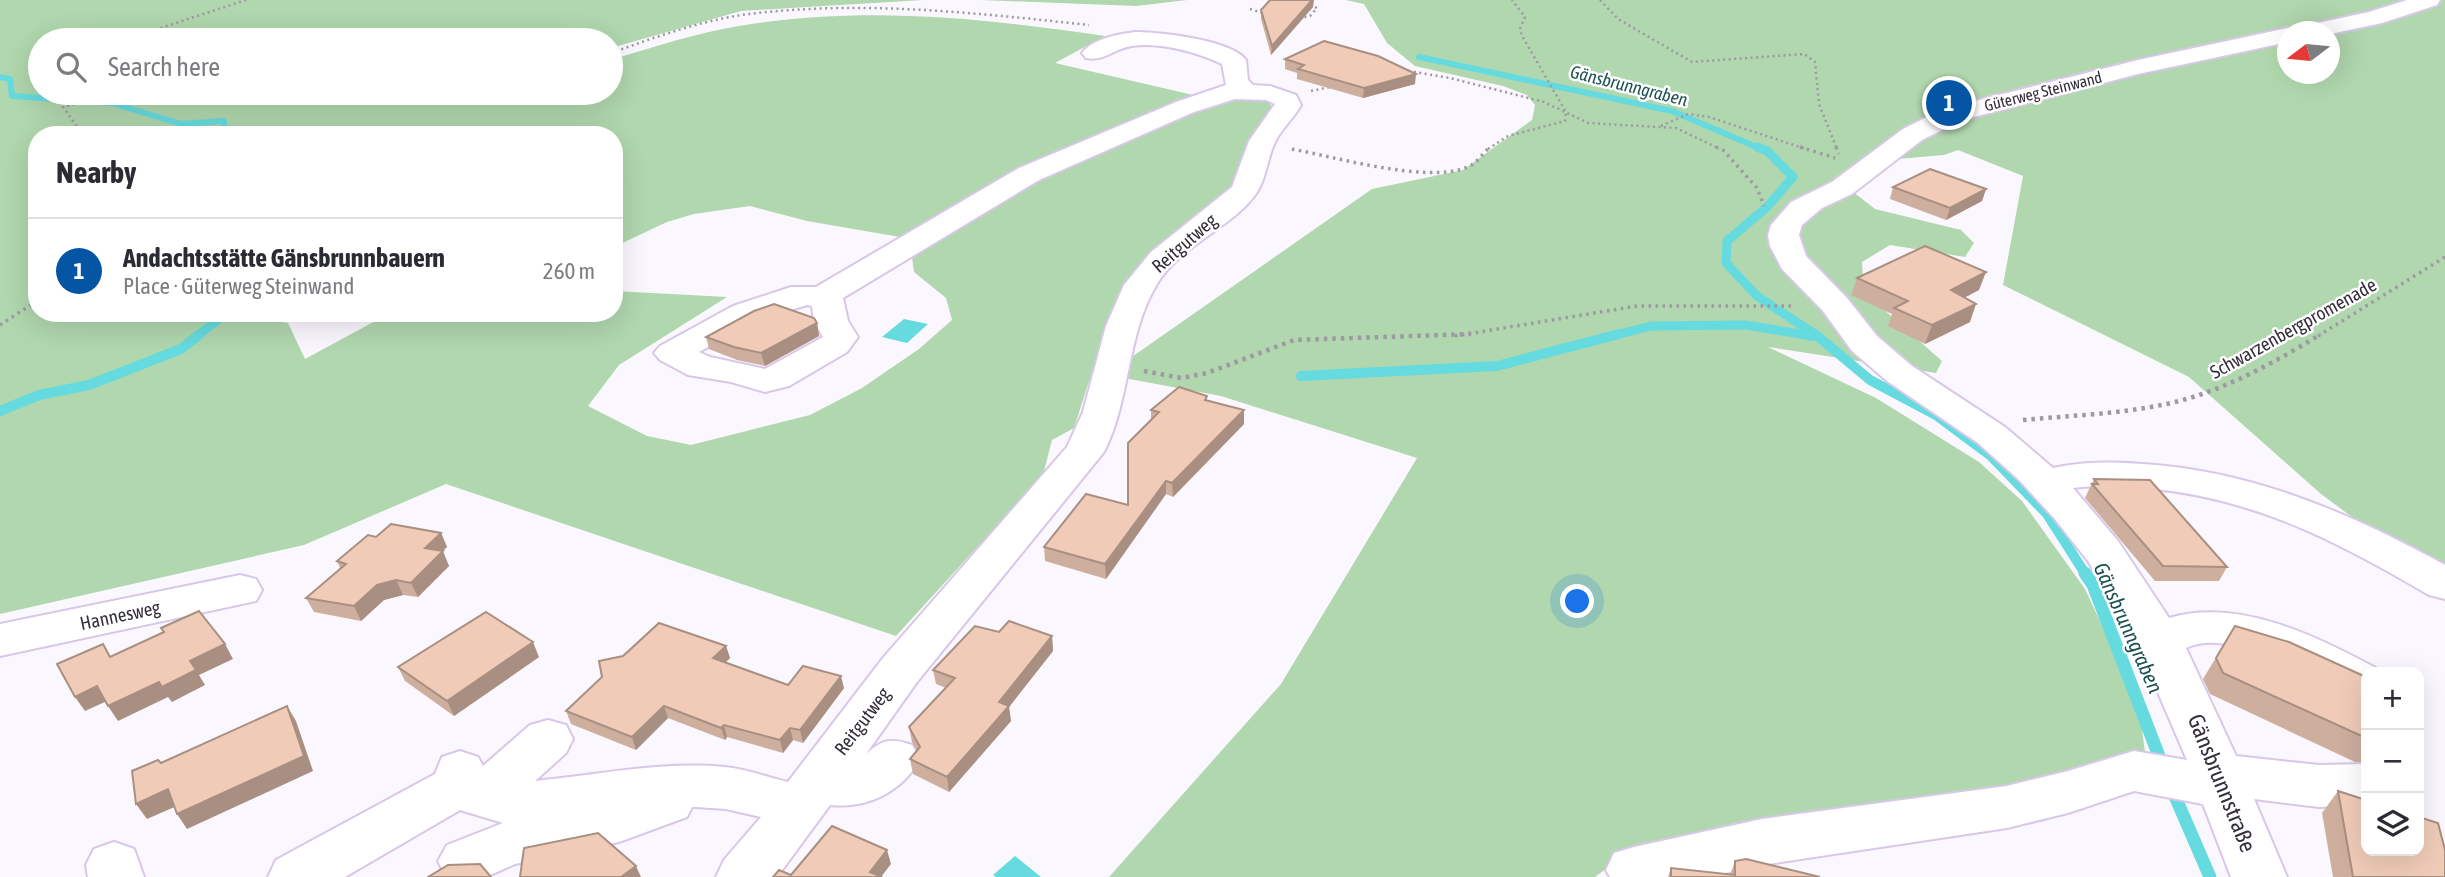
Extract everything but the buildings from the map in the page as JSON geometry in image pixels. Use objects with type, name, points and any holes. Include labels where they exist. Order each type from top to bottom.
[{"type":"street","points":[[2340,25],[2374,18],[2429,0]]},
{"type":"street","name":"Güterweg Steinwand","points":[[1981,427],[1911,382],[1879,357],[1851,329],[1833,302],[1811,282],[1789,254],[1783,235],[1786,225],[1798,211],[1829,192],[1842,188],[1923,128],[1959,113],[2201,52],[2277,37]]},
{"type":"street","points":[[1094,53],[1130,40],[1166,42],[1210,50],[1234,60],[1236,82],[1275,90]]},
{"type":"street","points":[[823,297],[872,265],[1030,174],[1224,92],[1275,90]]},
{"type":"street","name":"Reitgutweg","points":[[744,877],[928,636],[1084,452],[1101,414],[1120,334],[1140,285],[1161,260],[1243,192],[1254,170],[1260,145],[1267,132],[1285,112],[1288,103],[1275,90]]},
{"type":"street","name":"Gänsbrunnstraße","points":[[1981,427],[2046,484],[2109,557],[2160,641],[2196,713],[2194,778],[2259,877]]},
{"type":"street","points":[[2046,484],[2063,475],[2139,475],[2231,488],[2316,516],[2445,584]]},
{"type":"street","name":"Hannesweg","points":[[0,640],[240,590]]},
{"type":"street","points":[[2160,641],[2190,627],[2228,628],[2257,636],[2317,660],[2361,682]]},
{"type":"street","points":[[296,877],[548,739]]},
{"type":"street","points":[[469,784],[513,802],[690,788],[808,794],[871,781],[894,759]]},
{"type":"street","points":[[1634,870],[1762,842],[2007,807],[2068,792],[2133,771],[2319,786],[2361,785]]},
{"type":"street","points":[[466,861],[513,842],[643,813],[690,788]]},
{"type":"path","points":[[161,28],[246,0]]},
{"type":"path","points":[[1260,145],[1399,168],[1456,171],[1468,167],[1487,147],[1499,139],[1565,121],[1566,112],[1520,32],[1525,17],[1512,0]]},
{"type":"path","points":[[1600,0],[1618,19],[1692,62],[1797,53],[1808,56],[1815,62],[1819,104],[1836,142],[1840,159],[1841,178],[1836,188],[1829,192]]},
{"type":"path","points":[[1289,17],[1310,17],[1317,8],[1303,4]]},
{"type":"path","points":[[623,49],[749,14],[779,12],[918,9],[987,13],[1095,26]]},
{"type":"path","points":[[1250,9],[1272,15]]},
{"type":"path","points":[[1397,70],[1450,78],[1544,102],[1588,123],[1676,128],[1723,150],[1757,188],[1764,205]]},
{"type":"path","points":[[1275,90],[1333,86]]},
{"type":"path","points":[[71,105],[63,107],[77,126]]},
{"type":"path","points":[[1661,126],[1688,114],[1709,117],[1840,159]]},
{"type":"path","name":"Schwarzenbergpromenade","points":[[1981,427],[2004,422],[2145,408],[2204,393],[2284,354],[2445,257]]},
{"type":"path","points":[[1112,370],[1137,370],[1181,378],[1207,373],[1294,340],[1462,336],[1637,306],[1781,307]]},
{"type":"path","points":[[0,325],[28,308]]},
{"type":"green space","points":[[0,0],[923,0],[741,11],[623,45],[623,28],[28,28],[28,105],[623,105],[623,56],[707,32],[739,26],[831,16],[877,15],[968,19],[1105,36],[1055,63],[1193,95],[1049,154],[926,225],[900,237],[807,221],[750,206],[694,214],[667,222],[623,243],[623,126],[28,126],[28,322],[283,322],[288,323],[305,359],[373,322],[623,322],[623,291],[727,297],[619,365],[588,406],[647,436],[691,445],[810,415],[862,388],[919,349],[952,320],[946,298],[914,272],[912,257],[1055,171],[1128,142],[1158,124],[1235,98],[1267,100],[1273,108],[1249,139],[1235,182],[1226,194],[1147,259],[1128,280],[1102,341],[1074,428],[1052,440],[1043,475],[896,636],[446,484],[304,545],[0,614]]},
{"type":"green space","points":[[981,0],[1187,0],[1136,6]]},
{"type":"green space","points":[[1346,0],[2445,0],[2445,578],[2375,534],[2321,494],[2189,377],[2003,285],[2023,176],[1958,150],[1944,155],[1874,161],[1843,184],[1875,209],[1961,230],[1974,243],[1965,257],[1890,245],[1862,262],[1864,292],[1942,361],[1936,373],[1768,347],[1876,398],[1979,462],[2022,501],[2085,589],[2105,632],[2142,729],[2146,760],[2026,787],[1704,831],[1623,856],[1595,877],[1109,877],[1281,684],[1417,458],[1221,396],[1124,378],[1126,361],[1372,189],[1463,170],[1532,120],[1535,105],[1527,95],[1503,86],[1415,66],[1387,43],[1364,4]]},
{"type":"water","points":[[904,319],[928,324],[907,343],[882,337]]},
{"type":"water","points":[[1015,856],[1041,877],[993,875]]},
{"type":"waterway","name":"Gänsbrunngraben","points":[[1419,57],[1672,111],[1761,149]]},
{"type":"waterway","points":[[0,77],[10,79],[12,96],[28,97]]},
{"type":"waterway","points":[[119,105],[181,124],[224,121],[224,126]]},
{"type":"waterway","name":"Gänsbrunngraben","points":[[1757,147],[1767,151],[1793,177],[1767,207],[1727,241],[1726,263],[1757,296],[1815,334]]},
{"type":"waterway","points":[[197,336],[215,322]]},
{"type":"waterway","name":"Gänsbrunngraben","points":[[1612,336],[1651,326],[1745,325],[1813,336],[1803,334]]},
{"type":"waterway","points":[[0,411],[39,395],[89,385],[181,349],[200,334]]},
{"type":"waterway","name":"Gänsbrunngraben","points":[[1301,376],[1497,366],[1619,334]]},
{"type":"waterway","name":"Gänsbrunngraben","points":[[1815,334],[1870,380],[1936,415],[1991,456],[2047,514],[2086,575]]},
{"type":"waterway","name":"Gänsbrunngraben","points":[[2085,573],[2093,585],[2164,769]]},
{"type":"waterway","name":"Gänsbrunngraben","points":[[2171,787],[2210,877]]},
{"type":"place","name":"Andachtsstätte Gänsbrunnbauern","points":[[1949,103]]}]
